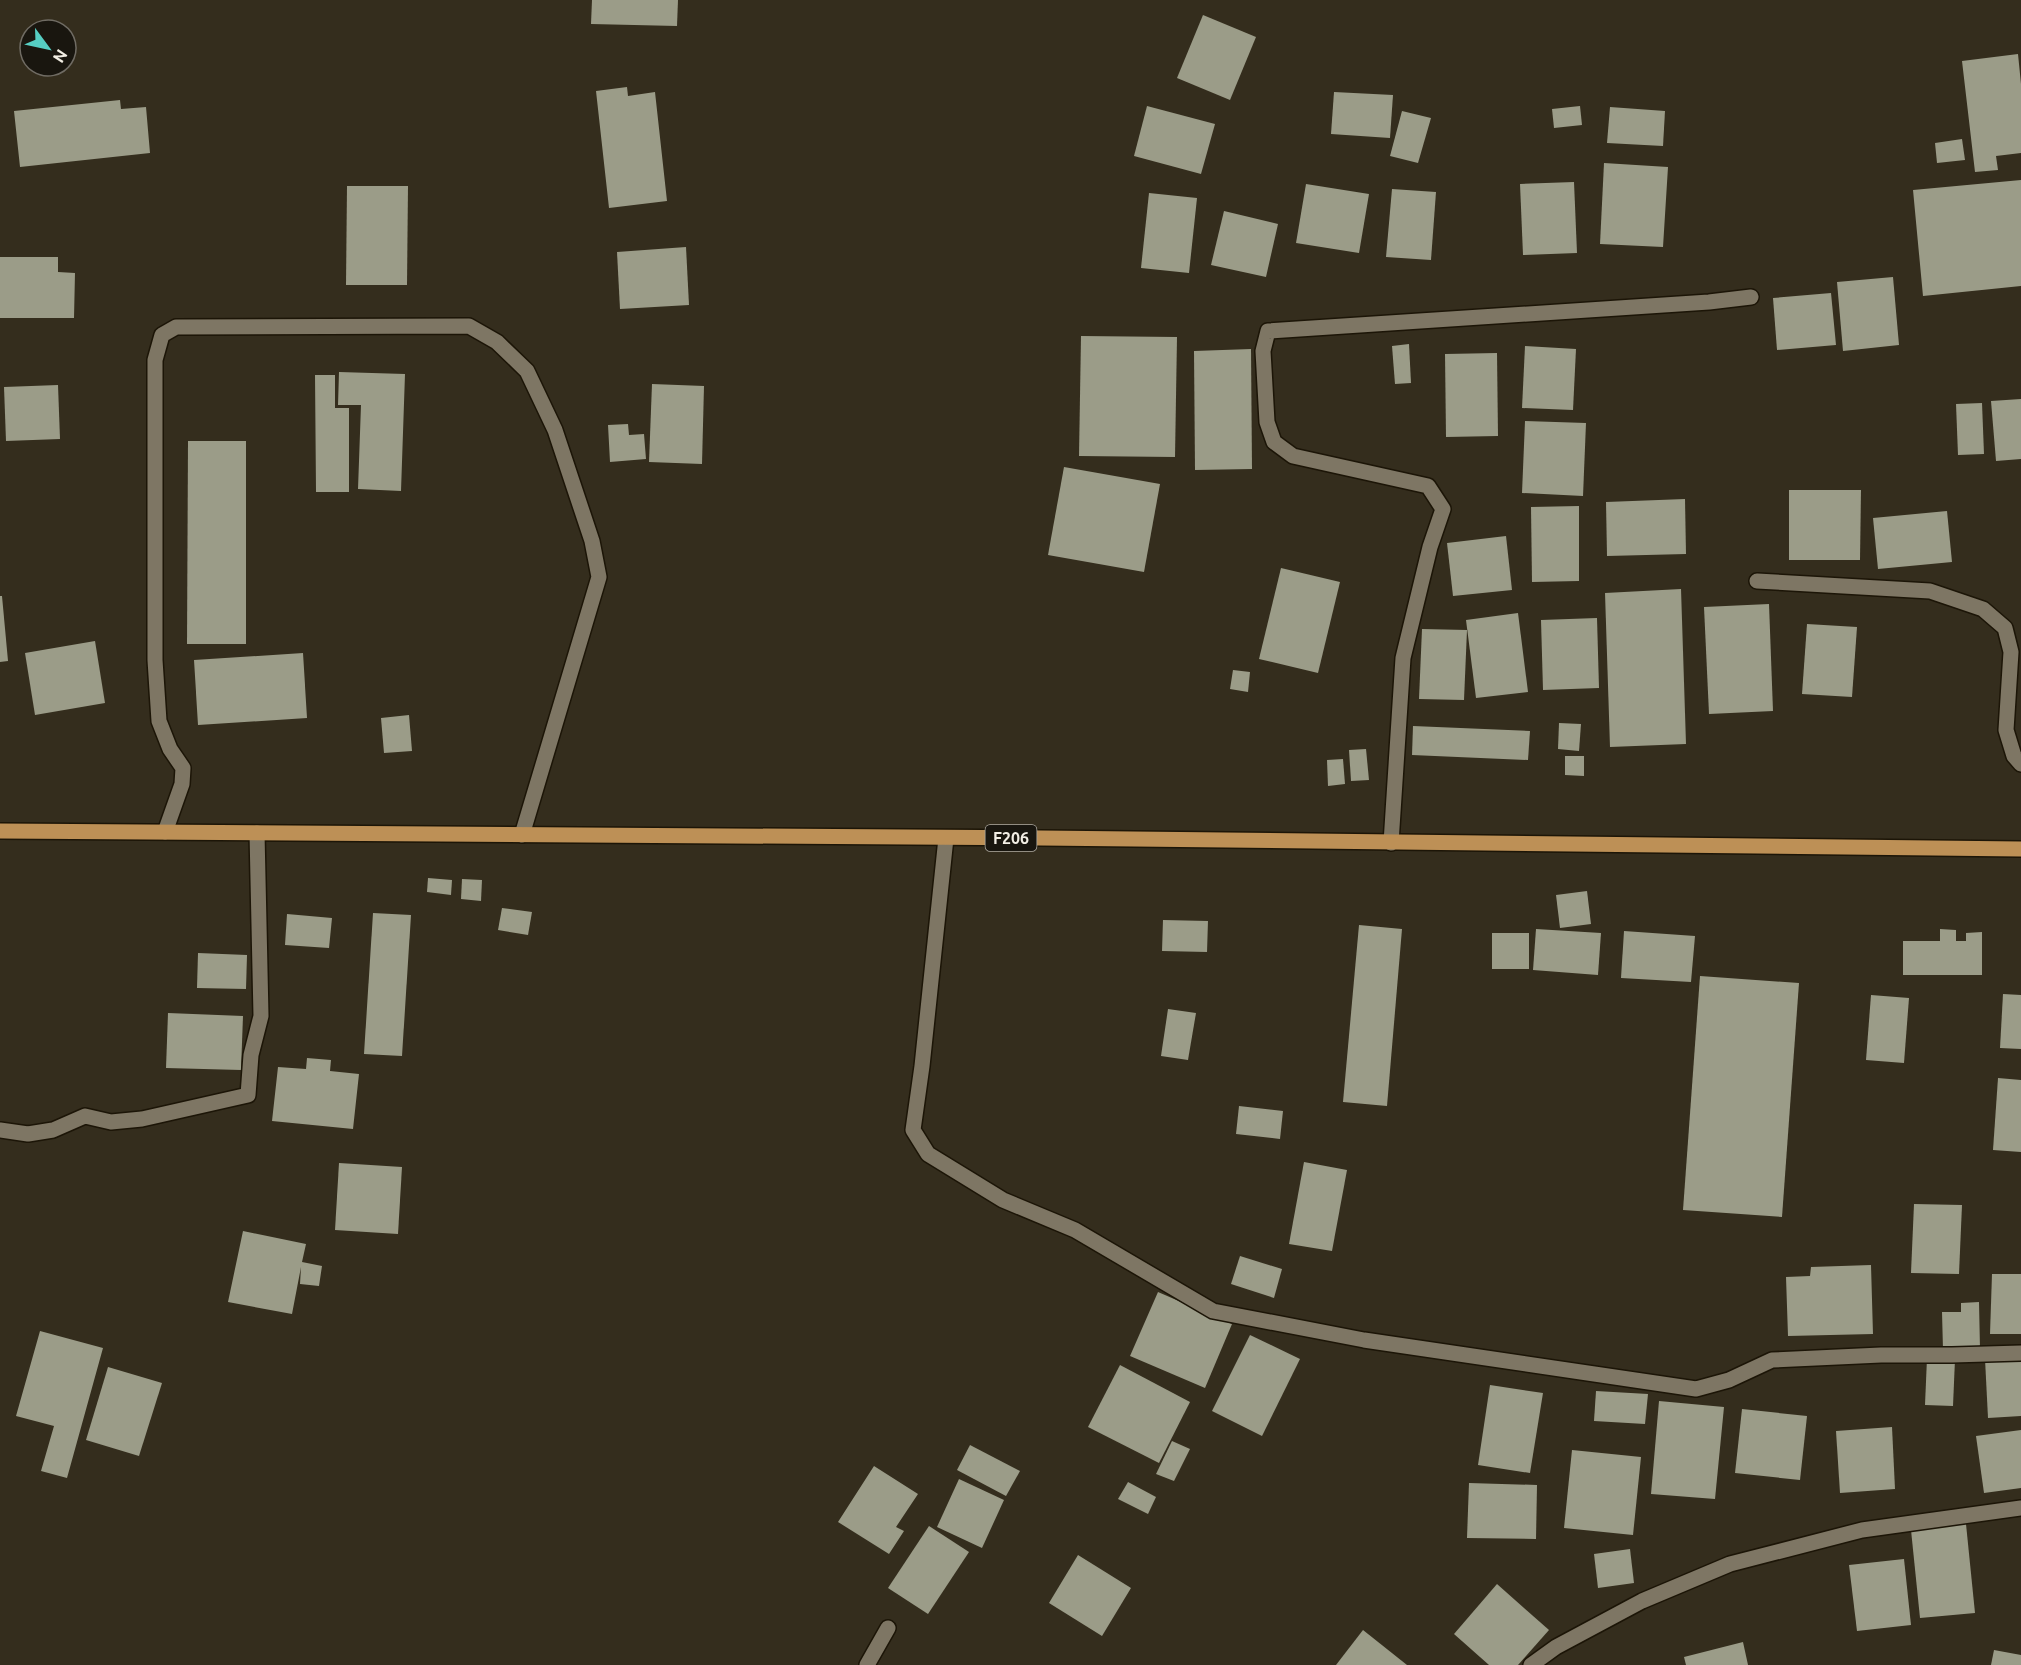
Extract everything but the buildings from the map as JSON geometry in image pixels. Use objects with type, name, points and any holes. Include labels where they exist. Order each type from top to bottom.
[{"type":"main road","name":"F206","points":[[0,831],[2021,849]]},
{"type":"street","points":[[1391,843],[1403,658],[1430,547],[1443,508],[1428,486],[1293,456],[1274,442],[1267,422],[1263,351],[1268,332],[1698,303],[1751,297]]},
{"type":"street","points":[[165,832],[182,783],[183,768],[170,749],[159,722],[155,660],[155,360],[162,335],[176,327],[469,326],[497,342],[527,371],[555,430],[592,541],[599,577],[522,835]]},
{"type":"street","points":[[1757,581],[1930,591],[1983,609],[2006,628],[2011,652],[2006,730],[2014,756],[2021,764]]},
{"type":"street","points":[[0,1130],[28,1134],[53,1130],[85,1116],[111,1122],[142,1119],[249,1095],[251,1055],[261,1016],[257,833]]},
{"type":"street","points":[[946,838],[913,1130],[928,1154],[946,1166],[1003,1200],[1075,1230],[1212,1311],[1364,1340],[1696,1389],[1730,1380],[1772,1360],[1881,1354],[2021,1353]]},
{"type":"street","points":[[1532,1665],[1556,1647],[1642,1601],[1730,1564],[1862,1530],[2021,1508]]},
{"type":"street","points":[[867,1665],[888,1628]]}]
